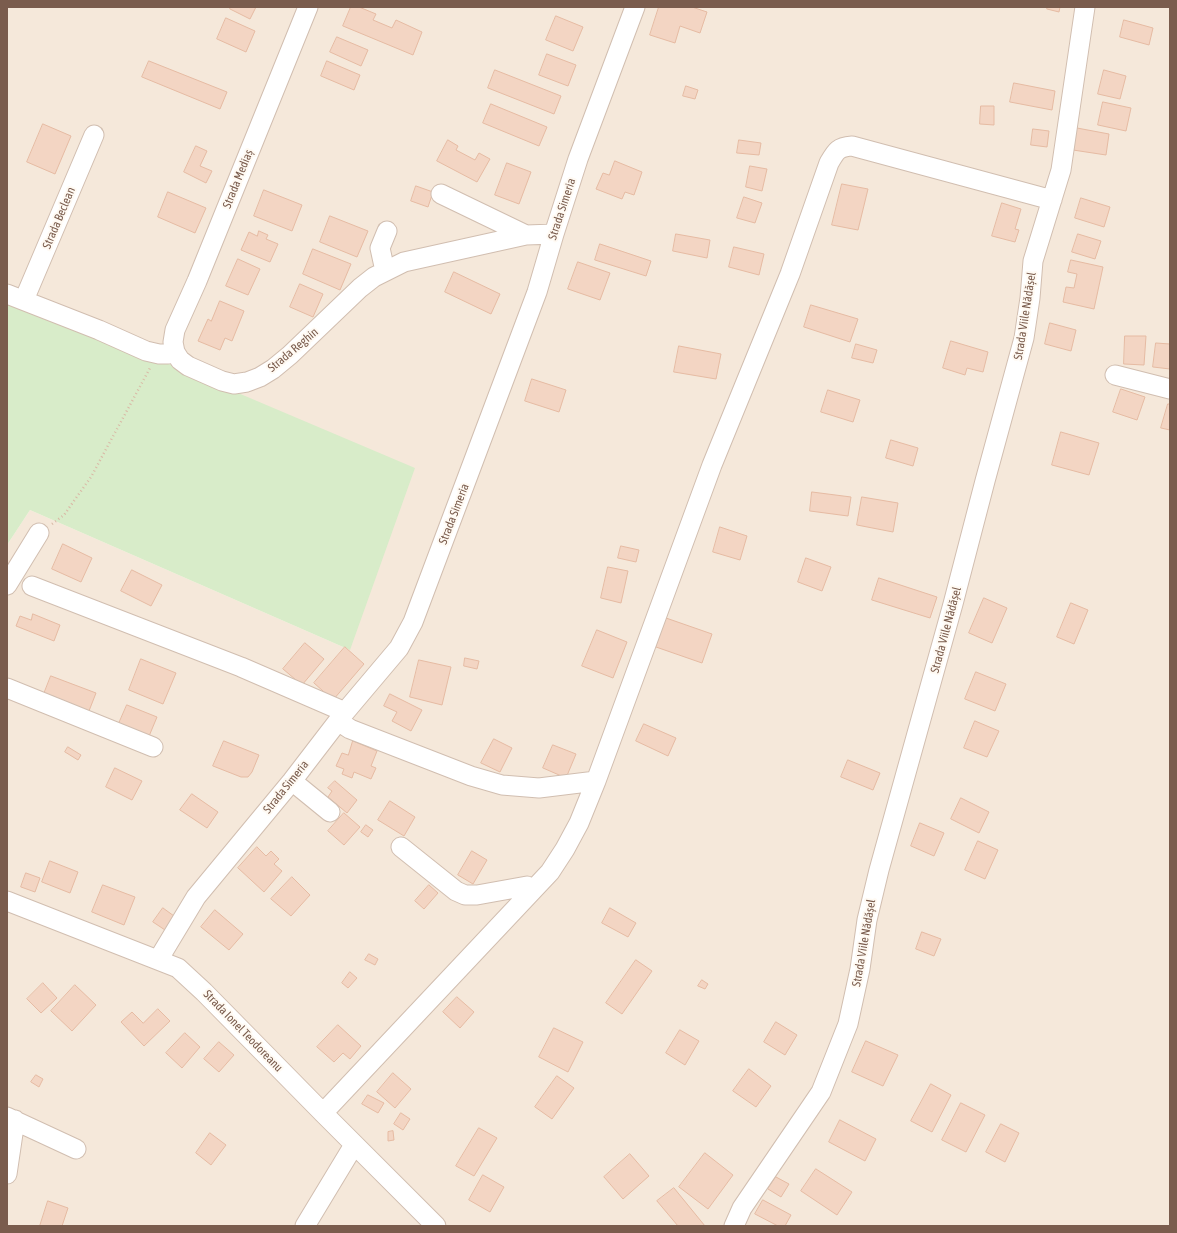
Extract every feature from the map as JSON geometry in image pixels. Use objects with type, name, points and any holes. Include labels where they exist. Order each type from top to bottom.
[{"type":"street","name":"Strada Mediaș","points":[[167,353],[173,342],[175,330],[197,280],[308,7]]},
{"type":"street","name":"Strada Simeria","points":[[158,960],[196,897],[292,781],[341,716],[399,648],[413,622],[537,292],[578,159],[635,7]]},
{"type":"street","name":"Strada Viile Nădășel","points":[[734,1226],[742,1208],[821,1092],[848,1024],[860,969],[867,920],[879,870],[921,722],[1024,338],[1030,298],[1033,261],[1061,170],[1085,7]]},
{"type":"street","name":"Strada Beclean","points":[[16,297],[94,135]]},
{"type":"street","points":[[323,1113],[532,889],[550,872],[579,823],[596,781],[712,465],[790,274],[826,170],[836,151],[844,147],[852,146],[1052,200]]},
{"type":"street","points":[[441,194],[526,235]]},
{"type":"street","points":[[385,271],[380,248],[387,231]]},
{"type":"street","name":"Strada Reghin","points":[[16,297],[146,350],[167,353],[188,366],[222,381],[234,384],[247,382],[273,369],[290,356],[360,288],[374,277],[404,262],[526,235],[554,234]]},
{"type":"street","points":[[1115,375],[1170,390]]},
{"type":"street","points":[[7,584],[39,533]]},
{"type":"street","points":[[32,586],[242,667],[341,716],[350,729],[446,765],[471,776],[502,785],[538,788],[596,781]]},
{"type":"street","points":[[7,688],[153,747]]},
{"type":"street","points":[[292,781],[330,812]]},
{"type":"street","points":[[401,847],[456,891],[465,895],[491,893],[527,886],[532,889]]},
{"type":"street","name":"Strada Ionel Teodoreanu","points":[[7,901],[178,968],[204,992],[354,1145],[436,1226]]},
{"type":"street","points":[[7,1174],[11,1118],[76,1149]]},
{"type":"street","points":[[305,1226],[354,1145]]},
{"type":"path","points":[[39,533],[64,515],[90,477],[167,353]]},
{"type":"shaded area","points":[[7,7],[1170,7],[1170,1226],[7,1226],[7,545],[30,510],[350,650],[7,295]]},
{"type":"green space","points":[[7,295],[415,468],[350,650],[30,510],[7,545]]},
{"type":"building","points":[[231,7],[256,7],[250,19],[230,9]]},
{"type":"building","points":[[351,7],[359,7],[376,14],[373,20],[392,28],[396,20],[422,32],[413,55],[343,26]]},
{"type":"building","points":[[659,7],[692,7],[707,12],[700,33],[680,26],[675,43],[650,35]]},
{"type":"building","points":[[1048,7],[1060,7],[1059,12],[1047,9]]},
{"type":"building","points":[[556,16],[583,27],[573,51],[546,40]]},
{"type":"building","points":[[226,18],[255,31],[246,52],[217,39]]},
{"type":"building","points":[[1124,20],[1153,28],[1149,45],[1120,37]]},
{"type":"building","points":[[337,37],[368,50],[361,66],[330,52]]},
{"type":"building","points":[[547,54],[576,65],[568,86],[539,75]]},
{"type":"building","points":[[149,61],[227,92],[220,109],[142,77]]},
{"type":"building","points":[[327,61],[360,75],[354,90],[321,76]]},
{"type":"building","points":[[495,70],[561,96],[554,114],[488,88]]},
{"type":"building","points":[[1104,70],[1126,76],[1120,99],[1098,94]]},
{"type":"building","points":[[1014,83],[1055,91],[1052,110],[1010,102]]},
{"type":"building","points":[[686,86],[698,90],[695,99],[683,96]]},
{"type":"building","points":[[1103,102],[1131,108],[1126,131],[1098,125]]},
{"type":"building","points":[[491,104],[547,127],[539,146],[483,123]]},
{"type":"building","points":[[981,106],[994,106],[994,125],[980,124]]},
{"type":"building","points":[[43,124],[71,136],[55,174],[27,162]]},
{"type":"building","points":[[1077,128],[1109,134],[1106,155],[1073,150]]},
{"type":"building","points":[[1033,129],[1049,131],[1047,147],[1031,145]]},
{"type":"building","points":[[448,140],[458,146],[456,150],[475,160],[479,153],[490,159],[477,182],[437,161]]},
{"type":"building","points":[[739,140],[761,143],[759,155],[737,153]]},
{"type":"building","points":[[196,146],[207,151],[200,166],[212,171],[206,183],[184,172]]},
{"type":"building","points":[[615,161],[642,172],[634,195],[625,192],[622,199],[596,189],[603,173],[609,175]]},
{"type":"building","points":[[507,163],[531,172],[519,204],[495,195]]},
{"type":"building","points":[[750,166],[767,169],[762,191],[746,187]]},
{"type":"building","points":[[842,184],[868,189],[858,230],[832,225]]},
{"type":"building","points":[[416,186],[433,192],[428,207],[411,201]]},
{"type":"building","points":[[264,190],[302,205],[292,231],[254,216]]},
{"type":"building","points":[[168,192],[206,208],[195,233],[158,217]]},
{"type":"building","points":[[744,197],[762,203],[755,223],[737,218]]},
{"type":"building","points":[[1081,198],[1110,207],[1104,227],[1075,218]]},
{"type":"building","points":[[1002,203],[1021,209],[1015,229],[1019,230],[1015,242],[992,236]]},
{"type":"building","points":[[330,216],[368,231],[357,257],[320,242]]},
{"type":"building","points":[[259,231],[268,235],[266,239],[278,244],[270,262],[241,250],[249,232],[257,236]]},
{"type":"building","points":[[676,234],[710,240],[707,258],[673,251]]},
{"type":"building","points":[[1078,234],[1101,241],[1095,259],[1072,252]]},
{"type":"building","points":[[600,244],[651,261],[646,276],[595,260]]},
{"type":"building","points":[[734,247],[764,254],[759,275],[729,267]]},
{"type":"building","points":[[313,249],[351,264],[340,290],[303,274]]},
{"type":"building","points":[[238,259],[260,269],[248,295],[226,286]]},
{"type":"building","points":[[1071,260],[1103,267],[1094,309],[1063,302],[1066,287],[1074,288],[1077,274],[1068,272]]},
{"type":"building","points":[[578,262],[610,273],[600,300],[568,289]]},
{"type":"building","points":[[454,272],[500,294],[491,314],[445,292]]},
{"type":"building","points":[[300,284],[323,294],[313,317],[290,307]]},
{"type":"building","points":[[220,301],[244,311],[232,341],[225,338],[220,350],[198,341],[208,319],[211,321]]},
{"type":"building","points":[[811,305],[858,319],[850,342],[804,327]]},
{"type":"building","points":[[1050,323],[1076,330],[1071,351],[1045,344]]},
{"type":"building","points":[[1125,336],[1146,336],[1144,365],[1124,364]]},
{"type":"building","points":[[951,341],[988,352],[983,372],[967,368],[965,375],[943,368]]},
{"type":"building","points":[[1156,343],[1170,344],[1170,369],[1153,367]]},
{"type":"building","points":[[856,344],[877,350],[873,363],[852,358]]},
{"type":"building","points":[[679,346],[721,354],[716,379],[674,372]]},
{"type":"building","points":[[532,379],[566,390],[559,412],[525,401]]},
{"type":"building","points":[[1121,389],[1145,397],[1137,420],[1113,412]]},
{"type":"building","points":[[828,390],[860,400],[853,422],[821,412]]},
{"type":"building","points":[[1168,404],[1170,404],[1170,430],[1161,428]]},
{"type":"building","points":[[1061,432],[1099,443],[1089,475],[1052,465]]},
{"type":"building","points":[[891,440],[918,448],[913,466],[886,458]]},
{"type":"building","points":[[812,492],[851,497],[848,516],[810,511]]},
{"type":"building","points":[[862,497],[898,503],[893,532],[857,525]]},
{"type":"building","points":[[720,527],[747,536],[740,560],[713,552]]},
{"type":"building","points":[[63,544],[92,558],[81,582],[52,569]]},
{"type":"building","points":[[621,546],[639,550],[636,562],[618,558]]},
{"type":"building","points":[[806,558],[831,567],[822,591],[798,582]]},
{"type":"building","points":[[608,567],[628,571],[621,603],[601,598]]},
{"type":"building","points":[[132,570],[162,585],[151,606],[121,591]]},
{"type":"building","points":[[879,578],[937,597],[930,618],[872,600]]},
{"type":"building","points":[[984,598],[1007,608],[992,643],[969,633]]},
{"type":"building","points":[[1071,603],[1088,610],[1074,644],[1057,637]]},
{"type":"building","points":[[33,614],[60,625],[54,641],[16,626],[20,616],[31,620]]},
{"type":"building","points":[[666,618],[712,634],[702,663],[656,647]]},
{"type":"building","points":[[597,630],[627,642],[613,678],[582,666]]},
{"type":"building","points":[[305,643],[324,659],[302,685],[283,669]]},
{"type":"building","points":[[345,647],[364,664],[333,700],[314,683]]},
{"type":"building","points":[[465,658],[479,661],[477,669],[464,666]]},
{"type":"building","points":[[141,659],[176,673],[163,704],[129,690]]},
{"type":"building","points":[[419,660],[451,667],[442,705],[410,697]]},
{"type":"building","points":[[976,672],[1006,684],[995,711],[965,699]]},
{"type":"building","points":[[51,676],[96,693],[87,716],[42,699]]},
{"type":"building","points":[[390,694],[422,710],[411,731],[392,721],[397,712],[384,706]]},
{"type":"building","points":[[127,705],[157,717],[147,741],[117,728]]},
{"type":"building","points":[[975,721],[999,731],[987,757],[964,748]]},
{"type":"building","points":[[644,724],[676,738],[668,756],[636,741]]},
{"type":"building","points":[[494,739],[512,748],[500,772],[481,763]]},
{"type":"building","points":[[224,741],[259,755],[252,772],[248,777],[241,777],[213,766]]},
{"type":"building","points":[[353,741],[377,751],[371,766],[376,768],[371,779],[354,772],[352,778],[342,774],[344,769],[336,766],[342,753],[348,755]]},
{"type":"building","points":[[553,745],[576,754],[566,778],[543,768]]},
{"type":"building","points":[[68,747],[81,755],[78,760],[65,752]]},
{"type":"building","points":[[848,760],[880,773],[873,790],[841,777]]},
{"type":"building","points":[[115,768],[142,781],[132,800],[106,787]]},
{"type":"building","points":[[335,781],[357,800],[347,813],[328,797],[332,791],[328,788]]},
{"type":"building","points":[[192,794],[218,812],[207,828],[180,810]]},
{"type":"building","points":[[961,798],[989,812],[979,833],[951,819]]},
{"type":"building","points":[[390,801],[415,817],[404,836],[378,820]]},
{"type":"building","points":[[344,813],[360,827],[344,845],[328,831]]},
{"type":"building","points":[[920,823],[944,833],[934,856],[911,846]]},
{"type":"building","points":[[366,825],[373,830],[368,837],[361,832]]},
{"type":"building","points":[[978,841],[998,850],[985,879],[965,870]]},
{"type":"building","points":[[257,847],[266,856],[271,851],[279,859],[274,864],[282,871],[264,892],[238,868]]},
{"type":"building","points":[[472,851],[487,860],[473,884],[458,875]]},
{"type":"building","points":[[50,861],[78,872],[70,893],[42,882]]},
{"type":"building","points":[[26,873],[40,878],[35,892],[21,887]]},
{"type":"building","points":[[292,877],[310,895],[291,916],[271,899]]},
{"type":"building","points":[[103,885],[135,897],[124,925],[92,912]]},
{"type":"building","points":[[429,885],[438,893],[424,909],[415,901]]},
{"type":"building","points":[[163,908],[174,916],[165,930],[153,922]]},
{"type":"building","points":[[610,908],[636,923],[628,937],[602,923]]},
{"type":"building","points":[[215,910],[243,934],[229,950],[201,927]]},
{"type":"building","points":[[922,932],[941,939],[934,956],[916,949]]},
{"type":"building","points":[[369,954],[378,959],[375,965],[365,960]]},
{"type":"building","points":[[636,960],[652,971],[622,1014],[606,1003]]},
{"type":"building","points":[[350,972],[357,978],[348,988],[342,983]]},
{"type":"building","points":[[702,980],[708,984],[705,989],[698,986]]},
{"type":"building","points":[[43,983],[57,998],[41,1013],[27,999]]},
{"type":"building","points":[[75,985],[96,1005],[72,1031],[51,1011]]},
{"type":"building","points":[[457,997],[474,1012],[460,1028],[443,1012]]},
{"type":"building","points":[[158,1009],[170,1021],[144,1046],[121,1022],[132,1012],[143,1023]]},
{"type":"building","points":[[776,1022],[797,1035],[785,1055],[764,1042]]},
{"type":"building","points":[[338,1025],[361,1046],[350,1059],[343,1053],[334,1062],[317,1047]]},
{"type":"building","points":[[554,1028],[583,1042],[568,1072],[539,1057]]},
{"type":"building","points":[[680,1030],[699,1041],[685,1065],[666,1053]]},
{"type":"building","points":[[185,1033],[200,1047],[182,1068],[166,1053]]},
{"type":"building","points":[[866,1041],[898,1055],[883,1086],[852,1072]]},
{"type":"building","points":[[219,1042],[234,1055],[219,1072],[204,1059]]},
{"type":"building","points":[[749,1069],[771,1086],[756,1107],[733,1091]]},
{"type":"building","points":[[393,1073],[411,1089],[395,1108],[377,1092]]},
{"type":"building","points":[[36,1075],[43,1079],[39,1087],[31,1082]]},
{"type":"building","points":[[557,1076],[574,1088],[552,1119],[535,1107]]},
{"type":"building","points":[[931,1084],[951,1095],[932,1132],[911,1121]]},
{"type":"building","points":[[368,1095],[384,1103],[378,1113],[362,1104]]},
{"type":"building","points":[[961,1103],[985,1115],[966,1152],[942,1140]]},
{"type":"building","points":[[401,1113],[410,1119],[403,1130],[394,1124]]},
{"type":"building","points":[[840,1120],[876,1139],[865,1161],[829,1142]]},
{"type":"building","points":[[1001,1124],[1019,1133],[1005,1162],[986,1152]]},
{"type":"building","points":[[479,1128],[497,1138],[474,1176],[456,1166]]},
{"type":"building","points":[[393,1131],[394,1140],[388,1141],[388,1132]]},
{"type":"building","points":[[210,1133],[226,1145],[211,1165],[196,1153]]},
{"type":"building","points":[[705,1153],[733,1175],[708,1209],[679,1187]]},
{"type":"building","points":[[630,1154],[649,1176],[623,1199],[604,1177]]},
{"type":"building","points":[[816,1169],[852,1192],[837,1215],[801,1191]]},
{"type":"building","points":[[483,1175],[504,1187],[490,1212],[469,1200]]},
{"type":"building","points":[[776,1177],[789,1184],[781,1197],[768,1189]]},
{"type":"building","points":[[674,1188],[705,1226],[678,1226],[657,1201]]},
{"type":"building","points":[[763,1200],[791,1215],[785,1226],[778,1226],[755,1214]]},
{"type":"building","points":[[48,1201],[68,1208],[62,1226],[40,1226]]}]
